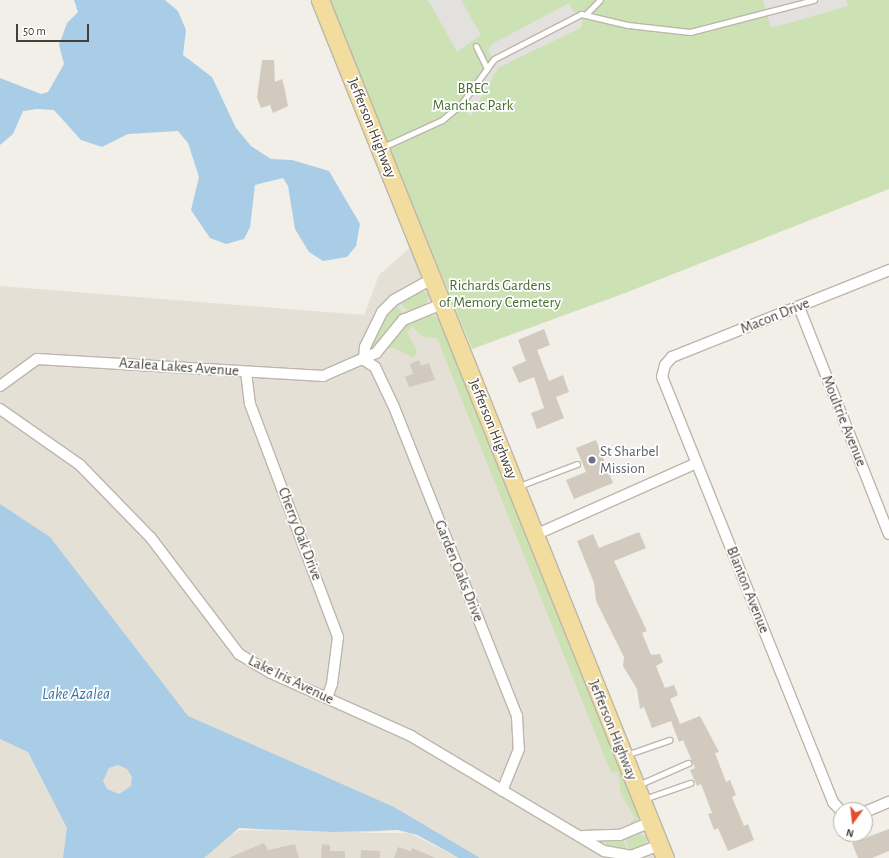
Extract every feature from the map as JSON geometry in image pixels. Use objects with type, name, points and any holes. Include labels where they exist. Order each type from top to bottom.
[{"type":"main road","name":"Jefferson Highway","points":[[320,0],[662,852]]},
{"type":"street","name":"Macon Drive","points":[[664,365],[672,357],[889,270]]},
{"type":"street","points":[[364,360],[365,347],[382,312],[394,300],[432,279]]},
{"type":"street","name":"Azalea Lakes Avenue","points":[[0,386],[37,359],[323,376],[364,360],[376,353],[403,320],[442,304]]},
{"type":"street","name":"Moultrie Avenue","points":[[799,307],[889,534]]},
{"type":"street","name":"Garden Oaks Drive","points":[[364,360],[375,366],[394,407],[517,716],[520,749],[502,791]]},
{"type":"street","name":"Blanton Avenue","points":[[664,365],[662,377],[833,802]]},
{"type":"street","name":"Cherry Oak Drive","points":[[246,372],[250,404],[338,637],[332,684],[327,698]]},
{"type":"street","name":"Lake Iris Avenue","points":[[0,409],[86,470],[151,538],[239,654],[271,673],[411,736],[502,791],[582,836],[604,851],[622,856],[662,852]]},
{"type":"street","points":[[535,535],[697,463]]},
{"type":"street","points":[[873,809],[889,802]]},
{"type":"street","name":"Lake Iris Avenue","points":[[582,836],[605,838],[650,822]]},
{"type":"lane","points":[[380,148],[442,120],[462,103],[487,68],[500,55],[588,13],[600,0]]},
{"type":"lane","points":[[588,13],[628,25],[690,32],[814,0]]},
{"type":"lane","points":[[476,46],[487,68]]},
{"type":"lane","points":[[516,487],[577,464]]},
{"type":"lane","points":[[624,756],[669,740]]},
{"type":"lane","points":[[638,793],[688,763]]},
{"type":"lane","points":[[638,793],[690,783]]},
{"type":"shaded area","points":[[428,0],[461,0],[481,35],[457,52]]},
{"type":"shaded area","points":[[763,0],[846,0],[848,6],[771,28]]},
{"type":"shaded area","points":[[569,3],[573,11],[583,17],[582,27],[498,68],[471,116],[458,107],[493,60],[488,50],[492,44]]},
{"type":"shaded area","points":[[412,246],[658,858],[0,858],[0,286],[364,315],[379,275]]},
{"type":"green space","points":[[329,0],[889,0],[889,189],[625,293],[472,349]]},
{"type":"green space","points":[[423,291],[429,295],[426,304],[409,311],[399,303]]},
{"type":"green space","points":[[396,305],[404,314],[372,352],[369,349],[381,322]]},
{"type":"green space","points":[[426,314],[436,317],[444,325],[640,811],[636,823],[626,828],[635,818],[621,794],[618,772],[611,773],[437,338],[423,337],[412,326],[407,333],[417,350],[414,358],[394,348],[386,349],[406,324]]},
{"type":"green space","points":[[641,834],[648,839],[646,844],[630,851],[625,839]]},
{"type":"green space","points":[[623,839],[628,851],[604,847],[607,842]]},
{"type":"water","points":[[74,0],[165,0],[178,11],[186,30],[183,55],[212,77],[236,128],[251,146],[271,159],[292,160],[329,171],[360,224],[356,246],[347,257],[323,261],[309,252],[295,229],[288,186],[283,178],[255,185],[250,227],[244,239],[226,244],[210,238],[191,210],[199,177],[188,143],[178,131],[128,134],[102,147],[81,140],[54,110],[37,109],[23,111],[13,134],[0,145],[0,78],[41,94],[48,92],[64,64],[59,45],[67,23],[78,12]]},
{"type":"water","name":"Lake Azalea","points":[[0,504],[50,537],[188,716],[394,807],[480,858],[459,858],[417,835],[397,830],[333,832],[239,828],[204,858],[63,858],[67,828],[28,752],[0,739]],"holes":[[[118,765],[127,769],[132,777],[131,786],[119,794],[107,789],[103,781],[109,768]]]},
{"type":"pier","points":[[239,828],[333,832],[239,830],[231,835]]},
{"type":"pier","points":[[397,830],[409,833],[358,833]]},
{"type":"pier","points":[[409,833],[417,835],[459,858]]},
{"type":"building","points":[[262,60],[274,60],[275,82],[282,79],[284,86],[288,106],[273,113],[270,105],[261,108],[257,98]]},
{"type":"building","points":[[544,329],[550,345],[537,350],[549,381],[563,375],[569,392],[556,397],[564,418],[537,429],[531,413],[544,408],[534,377],[519,383],[512,367],[526,361],[518,340]]},
{"type":"building","points":[[419,360],[421,366],[429,363],[435,380],[409,387],[405,377],[413,374],[410,364]]},
{"type":"building","name":"St Sharbel Mission","points":[[596,440],[613,483],[574,499],[566,480],[586,472],[576,448]]},
{"type":"building","points":[[639,532],[646,548],[614,561],[647,631],[642,633],[651,655],[660,654],[663,662],[656,666],[665,688],[674,685],[678,695],[670,699],[680,724],[700,716],[719,752],[715,753],[726,782],[730,780],[736,795],[732,797],[744,826],[748,824],[754,840],[728,851],[718,828],[714,830],[708,814],[712,813],[701,784],[697,786],[690,770],[695,768],[683,740],[679,742],[671,721],[652,728],[644,707],[640,709],[637,689],[623,666],[624,657],[596,601],[594,583],[577,541],[593,534],[599,548]]},
{"type":"building","points":[[889,829],[889,851],[872,858],[858,858],[852,843],[873,842],[873,835]]},
{"type":"building","points":[[264,843],[268,850],[295,844],[299,858],[228,858]]},
{"type":"building","points":[[322,844],[330,845],[330,851],[345,851],[345,858],[321,858]]},
{"type":"building","points":[[398,847],[411,851],[412,848],[436,858],[394,858]]},
{"type":"building","points":[[361,850],[380,851],[380,858],[361,858]]},
{"type":"place","name":"St Sharbel Mission","points":[[592,460]]},
{"type":"park label","name":"BREC Manchac Park","points":[[473,96]]},
{"type":"park label","name":"Richards Gardens of Memory Cemetery","points":[[500,294]]}]
